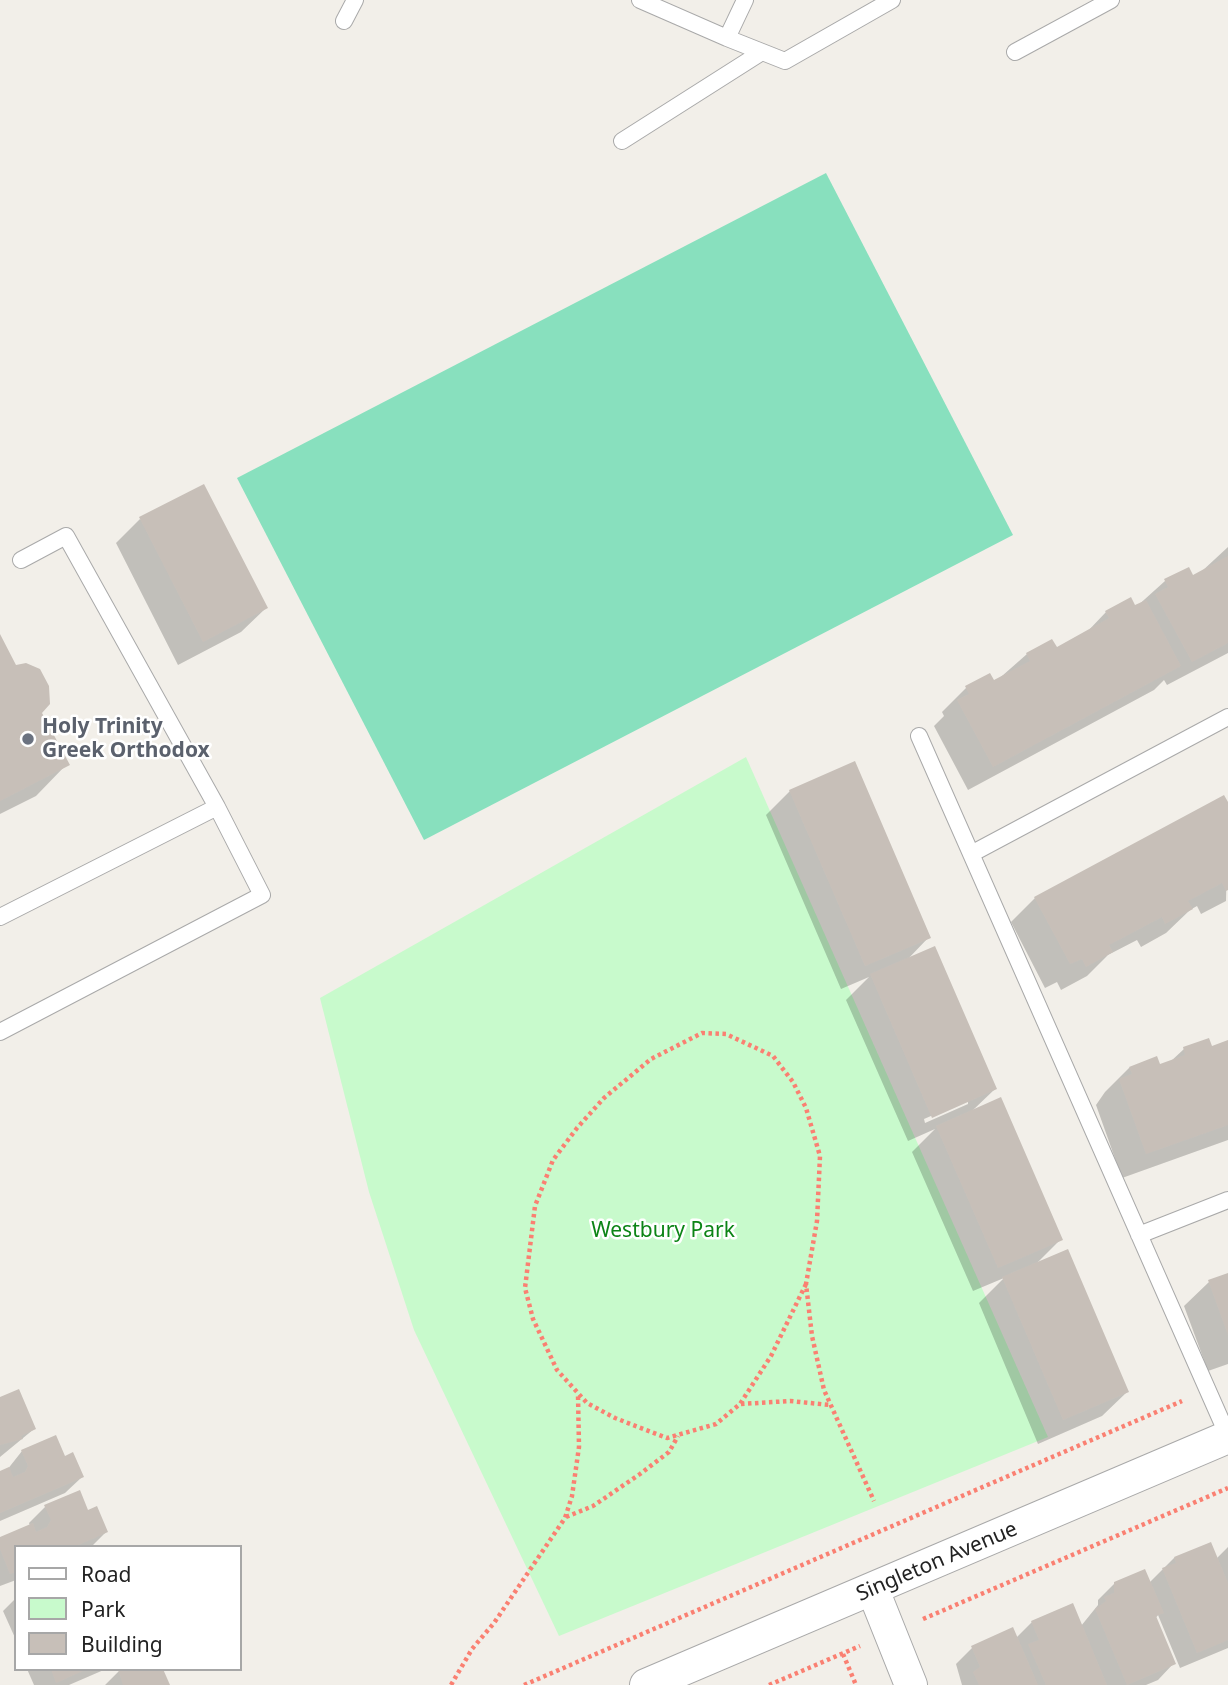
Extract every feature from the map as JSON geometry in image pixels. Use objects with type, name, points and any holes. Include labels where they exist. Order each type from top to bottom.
[{"type":"street","name":"Singleton Avenue","points":[[646,1685],[1228,1436]]},
{"type":"street","points":[[873,1590],[911,1685]]},
{"type":"lane","points":[[344,21],[355,0]]},
{"type":"lane","points":[[640,0],[785,61],[892,0]]},
{"type":"lane","points":[[727,38],[745,0]]},
{"type":"lane","points":[[1015,52],[1111,0]]},
{"type":"lane","points":[[622,141],[762,52]]},
{"type":"lane","points":[[0,1032],[262,895],[217,807],[66,536],[21,560]]},
{"type":"lane","points":[[971,854],[1228,717]]},
{"type":"lane","points":[[919,736],[1228,1436]]},
{"type":"lane","points":[[0,917],[217,807]]},
{"type":"lane","points":[[1139,1235],[1228,1200]]},
{"type":"path","points":[[702,1033],[726,1034],[773,1056],[806,1108],[820,1156],[817,1221],[806,1283],[771,1356],[740,1404],[716,1424],[667,1438],[615,1418],[578,1394],[557,1370],[533,1319],[525,1288],[535,1206],[553,1160],[604,1098],[651,1059],[677,1044],[702,1033]]},
{"type":"path","points":[[806,1283],[812,1336],[830,1405],[874,1501]]},
{"type":"path","points":[[524,1685],[1208,1390]]},
{"type":"path","points":[[451,1685],[472,1649],[508,1604],[565,1518],[572,1496],[579,1447],[578,1394]]},
{"type":"path","points":[[740,1404],[790,1401],[830,1405]]},
{"type":"path","points":[[565,1518],[593,1506],[640,1474],[669,1452],[679,1435]]},
{"type":"path","points":[[769,1685],[1228,1488]]},
{"type":"path","points":[[843,1653],[856,1685]]},
{"type":"green space","points":[[826,173],[1013,535],[424,840],[237,478]]},
{"type":"green space","name":"Westbury Park","points":[[746,757],[1048,1437],[559,1636],[414,1330],[369,1192],[320,998]]},
{"type":"building","points":[[204,484],[268,608],[203,642],[139,517]]},
{"type":"building","points":[[1228,556],[1228,643],[1192,662],[1155,594],[1168,587],[1164,579],[1189,567],[1193,575]]},
{"type":"building","points":[[1131,597],[1135,605],[1146,600],[1181,666],[993,767],[957,700],[969,694],[965,686],[990,673],[994,680],[1030,661],[1026,653],[1052,639],[1057,647],[1109,618],[1105,611]]},
{"type":"building","name":"Holy Trinity Greek Orthodox","points":[[0,634],[16,665],[26,663],[40,669],[49,686],[50,704],[42,713],[70,765],[0,801]]},
{"type":"building","points":[[855,761],[931,938],[865,966],[789,790]]},
{"type":"building","points":[[1224,795],[1228,802],[1228,890],[1226,891],[1222,883],[1188,901],[1193,909],[1165,924],[1162,917],[1109,945],[1113,952],[1086,967],[1082,959],[1070,964],[1034,897]]},
{"type":"building","points":[[935,946],[997,1089],[932,1118],[870,974]]},
{"type":"building","points":[[1209,1038],[1212,1046],[1228,1040],[1228,1125],[1146,1154],[1119,1079],[1132,1074],[1129,1067],[1157,1056],[1160,1064],[1185,1055],[1183,1047]]},
{"type":"building","points":[[1001,1097],[1063,1240],[998,1268],[936,1126]]},
{"type":"building","points":[[1068,1249],[1129,1392],[1063,1420],[1002,1277]]},
{"type":"building","points":[[1228,1273],[1228,1335],[1208,1280]]},
{"type":"building","points":[[19,1389],[36,1429],[21,1436],[23,1439],[0,1445],[0,1397]]},
{"type":"building","points":[[56,1435],[65,1456],[73,1452],[84,1477],[0,1513],[0,1471],[9,1467],[13,1477],[25,1472],[28,1466],[21,1450]]},
{"type":"building","points":[[80,1490],[88,1510],[97,1506],[108,1532],[79,1545],[14,1545],[14,1573],[10,1574],[0,1549],[0,1537],[33,1523],[36,1532],[47,1527],[51,1520],[44,1505]]},
{"type":"building","points":[[1211,1542],[1228,1583],[1228,1640],[1197,1653],[1162,1568],[1176,1563],[1174,1557]]},
{"type":"building","points":[[1145,1569],[1164,1613],[1156,1616],[1176,1664],[1127,1685],[1095,1609],[1106,1601],[1104,1597],[1114,1593],[1114,1582]]},
{"type":"building","points":[[1073,1603],[1107,1685],[1046,1685],[1028,1644],[1039,1640],[1031,1621]]},
{"type":"building","points":[[1013,1627],[1038,1685],[979,1685],[973,1672],[980,1667],[971,1646]]},
{"type":"building","points":[[52,1671],[83,1671],[56,1683]]},
{"type":"building","points":[[119,1671],[164,1671],[170,1685],[123,1685]]},
{"type":"place","name":"Holy Trinity Greek Orthodox","points":[[28,739]]}]
